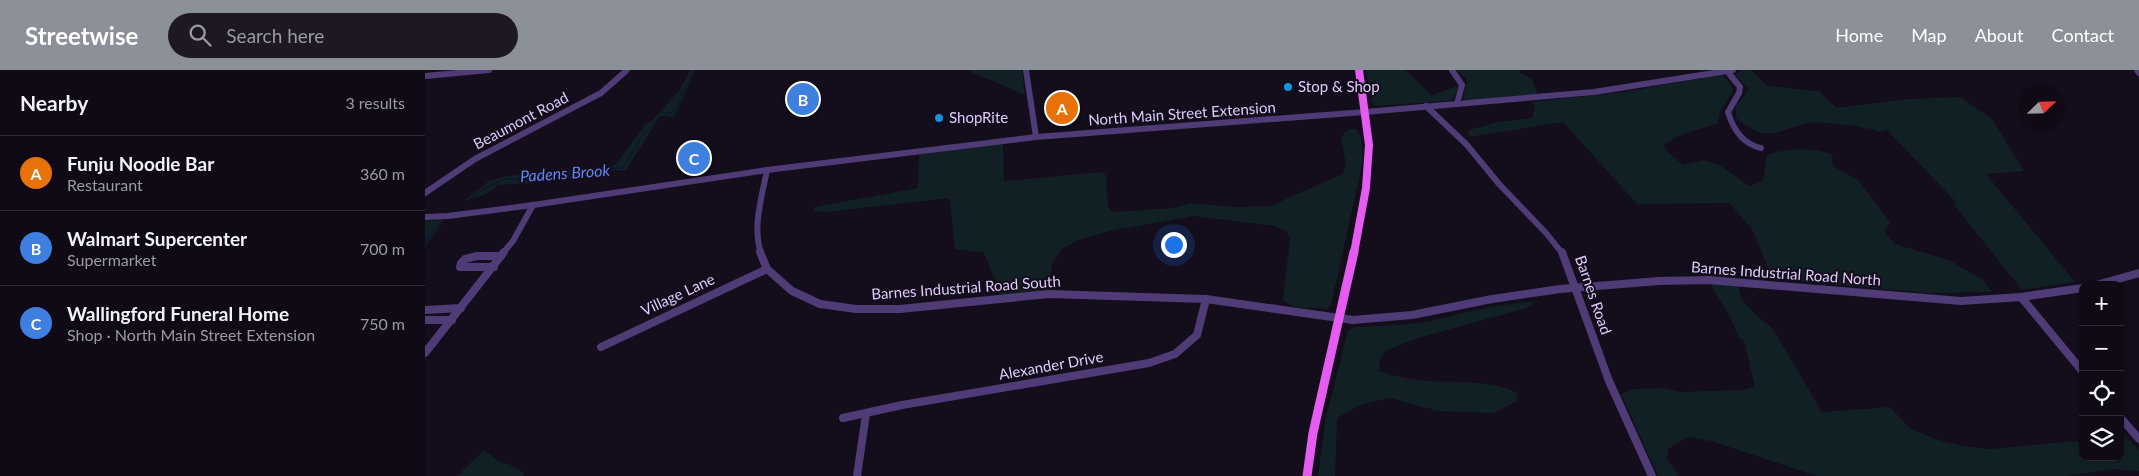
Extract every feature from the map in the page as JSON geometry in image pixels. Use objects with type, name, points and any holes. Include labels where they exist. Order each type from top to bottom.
[{"type":"main road","points":[[1307,476],[1313,433],[1358,236],[1366,188],[1369,145],[1359,70]]},
{"type":"street","points":[[425,76],[489,70]]},
{"type":"street","name":"Beaumont Road","points":[[425,193],[475,159],[601,93],[627,70]]},
{"type":"street","points":[[1026,70],[1036,137]]},
{"type":"street","points":[[1452,70],[1462,85],[1457,104]]},
{"type":"street","points":[[1730,70],[1740,86],[1739,93],[1727,112],[1730,122],[1745,142],[1755,148],[1761,148]]},
{"type":"street","name":"North Main Street Extension","points":[[425,217],[448,216],[533,205],[767,170],[1036,137],[1365,112],[1617,90],[1730,70]]},
{"type":"street","name":"Barnes Road","points":[[1426,106],[1459,137],[1499,184],[1558,245],[1565,257],[1577,288],[1606,375],[1652,476]]},
{"type":"street","name":"Barnes Industrial Road South","points":[[767,170],[757,226],[758,244],[767,269],[792,291],[820,304],[856,309],[901,308],[1049,294],[1206,299],[1339,318]]},
{"type":"street","points":[[425,353],[519,234],[533,205]]},
{"type":"street","points":[[494,267],[463,268],[460,264],[462,261],[472,257],[501,256]]},
{"type":"street","name":"Village Lane","points":[[601,347],[767,269]]},
{"type":"street","points":[[2110,281],[2139,273]]},
{"type":"street","name":"Barnes Industrial Road North","points":[[1339,318],[1369,321],[1391,319],[1513,296],[1577,288],[1673,280],[1709,280],[1939,300],[2021,297],[2079,289]]},
{"type":"street","points":[[2021,297],[2082,371]]},
{"type":"street","name":"Alexander Drive","points":[[843,418],[901,405],[1149,363],[1175,354],[1197,335],[1206,299]]},
{"type":"street","points":[[425,310],[461,308]]},
{"type":"street","points":[[425,320],[452,320]]},
{"type":"street","points":[[857,476],[866,414]]},
{"type":"street","points":[[2124,422],[2139,439]]},
{"type":"shaded area","points":[[690,70],[696,70],[674,117],[660,116],[626,170],[583,172],[531,183],[498,185],[486,194],[463,202],[489,181],[509,176],[615,165],[645,125],[651,122],[681,88]]},
{"type":"shaded area","points":[[967,70],[1022,70],[1025,95]]},
{"type":"shaded area","points":[[1366,70],[1405,70],[1432,95],[1458,86],[1454,97],[1449,101],[1375,106],[1372,103]]},
{"type":"shaded area","points":[[1458,70],[1519,70],[1519,72],[1532,79],[1538,95],[1467,101],[1463,97],[1467,80]]},
{"type":"shaded area","points":[[1752,70],[1767,86],[1819,91],[1837,108],[1907,99],[1960,97],[1992,119],[2024,171],[1986,174],[2075,282],[2022,290],[1955,206],[1955,201],[1887,130],[1878,132],[1872,129],[1849,125],[1807,123],[1778,132],[1763,133],[1746,126],[1736,118],[1736,106],[1749,89],[1735,75],[1740,71]]},
{"type":"shaded area","points":[[1722,74],[1731,84],[1733,91],[1720,112],[1718,123],[1678,136],[1664,145],[1666,150],[1683,165],[1703,160],[1718,164],[1749,186],[1763,181],[1767,155],[1800,149],[1832,154],[1833,166],[1858,180],[1891,223],[1884,231],[1895,244],[1949,260],[1983,280],[1992,292],[1929,293],[1773,279],[1752,229],[1729,203],[1637,204],[1563,122],[1470,137],[1467,132],[1492,123],[1532,118],[1535,106],[1531,102],[1625,92]]},
{"type":"shaded area","points":[[1350,129],[1356,129],[1361,136],[1363,160],[1331,305],[1327,309],[1294,307],[1283,300],[1290,239],[1287,232],[1275,226],[1193,216],[1110,231],[1078,240],[1062,249],[1052,264],[1048,292],[1001,295],[984,253],[955,249],[948,198],[827,212],[813,211],[815,207],[918,188],[919,154],[1003,143],[1004,181],[1101,172],[1106,175],[1108,207],[1113,212],[1173,208],[1190,203],[1235,207],[1270,206],[1343,174],[1346,163],[1341,139],[1345,132]]},
{"type":"shaded area","points":[[445,220],[425,247],[425,221]]},
{"type":"shaded area","points":[[1709,282],[1738,285],[1741,298],[1752,311],[1773,329],[1822,412],[1890,407],[1910,428],[1935,439],[1963,446],[1989,449],[2077,441],[2079,442],[2079,461],[2124,461],[2124,436],[2126,436],[2139,450],[2139,471],[2112,469],[2066,476],[1817,476],[1711,441],[1687,437],[1668,449],[1667,459],[1679,476],[1658,476],[1621,394],[1635,389],[1664,388],[1681,392],[1740,390],[1755,387],[1744,340],[1740,339],[1729,315]]},
{"type":"shaded area","points":[[1537,301],[1527,308],[1421,337],[1387,350],[1380,358],[1379,371],[1385,373],[1425,381],[1472,382],[1495,386],[1517,393],[1517,401],[1493,413],[1438,411],[1390,398],[1362,404],[1337,418],[1335,476],[1318,476],[1326,417],[1348,331],[1355,327],[1400,325],[1430,321],[1494,306]]},
{"type":"shaded area","points":[[484,450],[503,465],[507,463],[523,472],[524,476],[457,476]]},
{"type":"waterway","name":"Padens Brook","points":[[453,212],[482,190],[505,179],[535,178],[623,168],[644,133],[660,118],[676,110],[694,70]]},
{"type":"waterway","name":"Padens Brook","points":[[425,245],[433,231],[445,220]]},
{"type":"place","name":"Stop & Shop","points":[[1288,87]]},
{"type":"place","name":"Walmart Supercenter","points":[[803,99]]},
{"type":"place","name":"Funju Noodle Bar","points":[[1062,108]]},
{"type":"place","name":"ShopRite","points":[[939,118]]},
{"type":"place","name":"Wallingford Funeral Home","points":[[694,158]]}]
